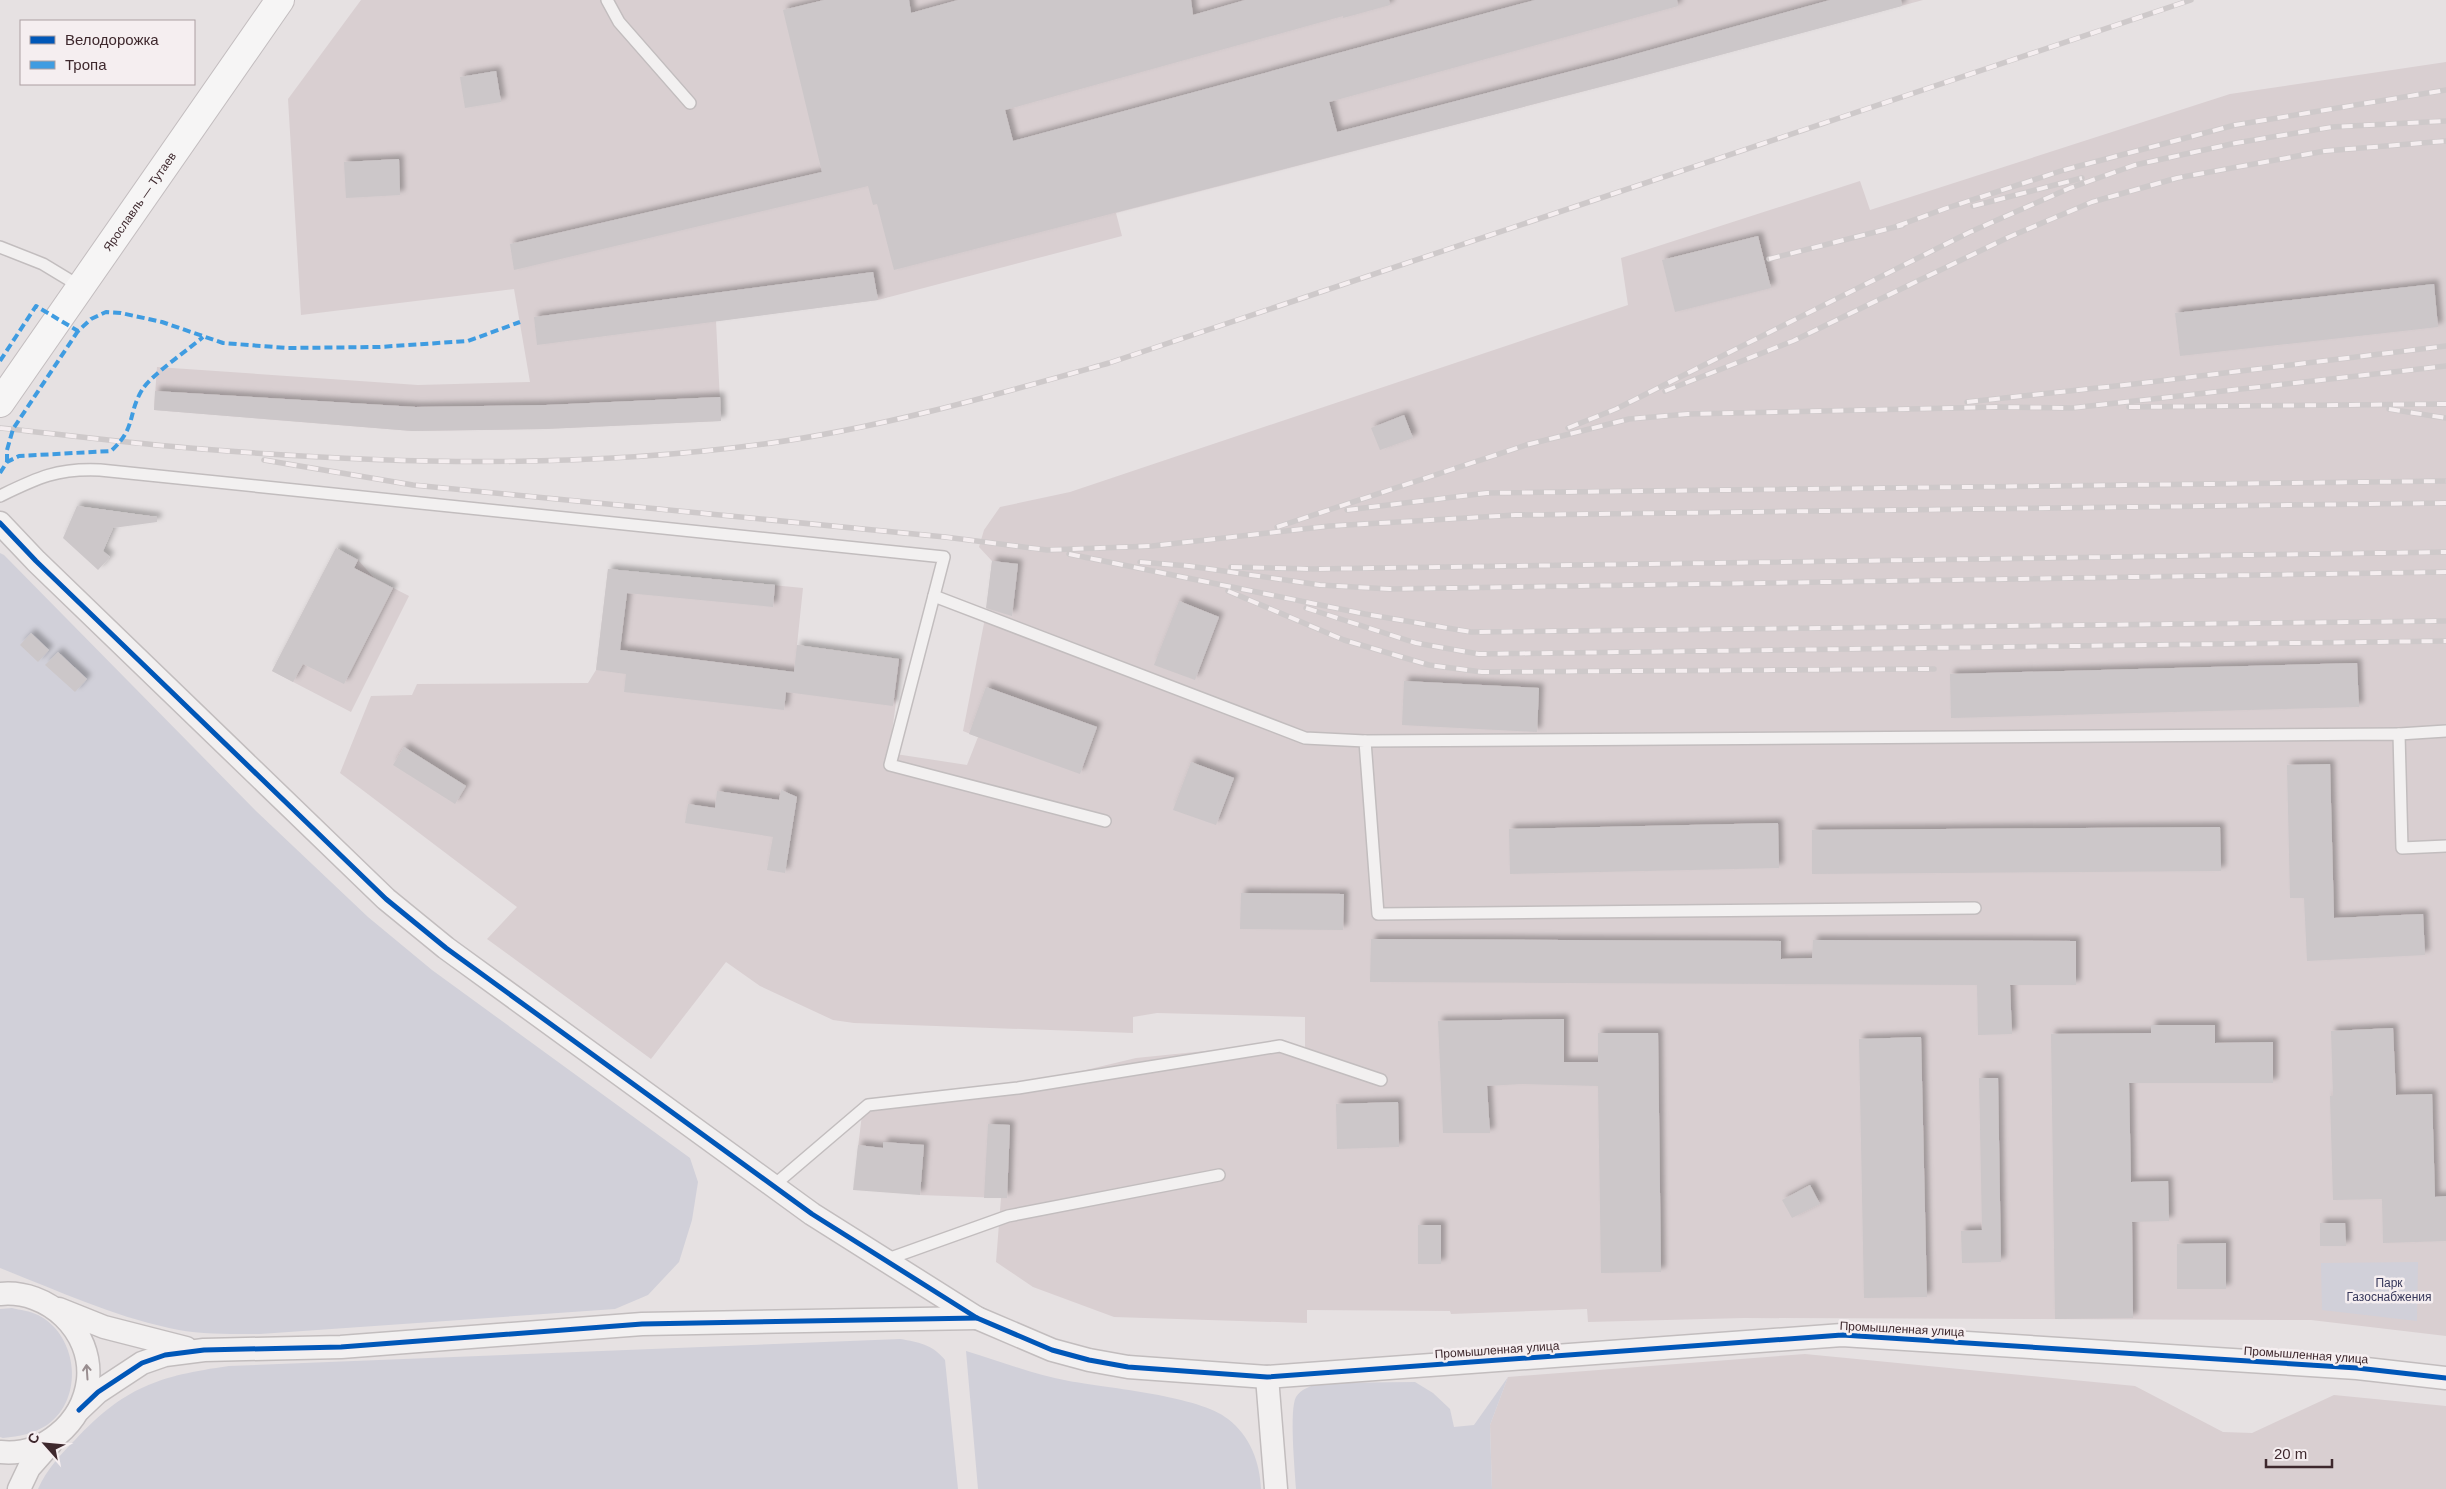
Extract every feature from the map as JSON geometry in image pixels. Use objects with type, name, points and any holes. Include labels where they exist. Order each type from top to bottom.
[{"type":"main road","name":"Ярославль — Тутаев","points":[[0,403],[280,0]]},
{"type":"street","name":"Промышленная улица","points":[[0,523],[43,567],[386,899],[446,948],[772,1186],[884,1261],[977,1318],[1052,1350],[1089,1360],[1128,1367],[1267,1377],[1842,1335],[2357,1368],[2446,1378]]},
{"type":"street","points":[[0,1284],[104,1327],[171,1346],[204,1350]]},
{"type":"street","points":[[0,1294],[13,1293],[44,1302],[70,1322],[84,1348],[88,1380],[79,1410]]},
{"type":"street","points":[[19,1489],[30,1468],[79,1410],[98,1392],[142,1363],[165,1356],[204,1350],[341,1347],[642,1324],[977,1318]]},
{"type":"street","points":[[1267,1377],[1276,1489]]},
{"type":"street","points":[[0,1452],[32,1449],[58,1436]]},
{"type":"lane","points":[[607,0],[619,22],[690,103]]},
{"type":"lane","points":[[0,247],[43,264],[81,287]]},
{"type":"lane","points":[[0,496],[54,472],[75,469],[100,470],[944,558],[890,765],[1104,821]]},
{"type":"lane","points":[[934,596],[1305,738],[1365,741],[2399,734],[2446,732]]},
{"type":"lane","points":[[2399,734],[2402,848],[2446,846]]},
{"type":"lane","points":[[1365,741],[1378,914],[1974,908]]},
{"type":"lane","points":[[772,1186],[868,1104],[1018,1088],[1280,1046],[1381,1080]]},
{"type":"lane","points":[[884,1261],[1008,1216],[1219,1175]]},
{"type":"shaded area","points":[[361,0],[1923,0],[1631,79],[1116,213],[1122,236],[878,300],[716,321],[721,421],[545,429],[412,431],[154,410],[157,367],[418,385],[530,382],[514,289],[301,315],[288,99]]},
{"type":"shaded area","points":[[2446,62],[2446,1336],[2311,1320],[1744,1318],[1588,1322],[1587,1309],[1451,1314],[1450,1311],[1307,1310],[1307,1323],[1114,1317],[1033,1287],[996,1262],[1001,1198],[920,1195],[857,1156],[863,1106],[1011,1088],[1136,1058],[1215,1050],[1289,1051],[1305,1061],[1305,1017],[1157,1013],[1133,1017],[1133,1033],[854,1023],[833,1020],[760,986],[726,962],[651,1059],[487,939],[517,907],[340,773],[371,696],[412,695],[417,684],[588,683],[596,670],[608,569],[803,588],[797,645],[902,659],[889,753],[967,765],[978,737],[963,731],[986,613],[992,561],[979,547],[984,530],[1000,507],[1070,492],[1628,305],[1621,258],[1860,181],[1870,210],[2230,94]]},
{"type":"shaded area","points":[[336,548],[358,560],[374,578],[409,596],[351,712],[272,671]]},
{"type":"shaded area","points":[[1805,1354],[2135,1386],[2223,1432],[2252,1433],[2334,1395],[2446,1406],[2446,1489],[1492,1489],[1490,1425],[1508,1377]]},
{"type":"green space","points":[[0,553],[256,811],[368,917],[432,970],[690,1158],[698,1182],[692,1220],[679,1262],[648,1295],[615,1309],[260,1334],[214,1334],[191,1332],[147,1323],[83,1301],[0,1268]]},
{"type":"green space","name":"Парк Газоснабжения","points":[[2418,1262],[2417,1321],[2322,1310],[2321,1263]]},
{"type":"green space","points":[[12,1308],[38,1315],[51,1324],[62,1337],[72,1368],[71,1384],[67,1400],[59,1414],[47,1425],[37,1431],[3,1438],[0,1437],[0,1309]]},
{"type":"green space","points":[[900,1339],[925,1345],[936,1351],[945,1360],[958,1489],[38,1489],[45,1475],[59,1457],[110,1407],[144,1387],[182,1374],[204,1370],[229,1366]]},
{"type":"green space","points":[[966,1351],[1030,1372],[1069,1381],[1153,1394],[1197,1404],[1215,1411],[1236,1426],[1248,1442],[1259,1469],[1261,1489],[978,1489]]},
{"type":"green space","points":[[1508,1377],[1490,1425],[1492,1489],[1296,1489],[1293,1414],[1296,1397],[1306,1388],[1319,1383],[1415,1382],[1433,1393],[1450,1409],[1454,1427],[1474,1425]]},
{"type":"building","points":[[824,0],[909,0],[911,13],[958,0],[1191,0],[1193,15],[1245,0],[1389,0],[1390,5],[1343,18],[1343,16],[1005,110],[1013,141],[1535,0],[1677,0],[1678,6],[1329,102],[1337,132],[1614,60],[1830,0],[1901,0],[1902,6],[1631,79],[894,270],[877,204],[873,205],[868,186],[514,270],[510,244],[822,172],[783,10]]},
{"type":"building","points":[[496,71],[501,102],[465,108],[460,77]]},
{"type":"building","points":[[399,159],[400,195],[346,198],[344,162]]},
{"type":"building","points":[[1758,236],[1771,288],[1675,312],[1662,260]]},
{"type":"building","points":[[873,272],[878,300],[537,345],[534,317]]},
{"type":"building","points":[[2434,284],[2438,327],[2180,356],[2175,313]]},
{"type":"building","points":[[155,391],[416,407],[546,405],[720,397],[721,421],[545,429],[412,431],[154,410]]},
{"type":"building","points":[[1404,415],[1413,438],[1380,450],[1371,428]]},
{"type":"building","points":[[77,506],[157,517],[157,522],[113,528],[103,551],[110,557],[98,570],[63,538]]},
{"type":"building","points":[[336,548],[358,560],[354,568],[393,588],[344,684],[303,664],[293,682],[272,671]]},
{"type":"building","points":[[992,561],[1018,564],[1012,616],[986,608]]},
{"type":"building","points":[[608,569],[775,585],[773,607],[627,593],[620,650],[794,672],[797,645],[899,659],[893,706],[786,692],[784,710],[624,692],[626,674],[596,670]]},
{"type":"building","points":[[1179,601],[1219,617],[1195,680],[1154,665]]},
{"type":"building","points":[[31,633],[49,650],[38,662],[20,645]]},
{"type":"building","points":[[58,652],[87,679],[75,692],[45,665]]},
{"type":"building","points":[[2357,663],[2359,707],[1951,718],[1950,674]]},
{"type":"building","points":[[1404,681],[1539,688],[1537,732],[1402,725]]},
{"type":"building","points":[[986,687],[1097,727],[1080,774],[969,734]]},
{"type":"building","points":[[404,747],[466,786],[455,804],[393,765]]},
{"type":"building","points":[[1191,762],[1234,778],[1216,825],[1173,810]]},
{"type":"building","points":[[2330,764],[2334,918],[2423,914],[2425,955],[2307,961],[2304,898],[2290,898],[2287,765]]},
{"type":"building","points":[[781,790],[797,797],[785,873],[767,870],[773,837],[685,823],[688,804],[715,808],[717,791],[779,800]]},
{"type":"building","points":[[1778,823],[1779,868],[1510,874],[1509,829]]},
{"type":"building","points":[[2220,827],[2221,871],[1812,874],[1812,830]]},
{"type":"building","points":[[1241,893],[1344,894],[1343,930],[1240,929]]},
{"type":"building","points":[[1371,939],[1781,941],[1781,959],[1812,958],[1813,940],[2076,941],[2076,985],[2010,985],[2012,1034],[1978,1035],[1977,985],[1370,982]]},
{"type":"building","points":[[1564,1019],[1564,1062],[1598,1062],[1598,1033],[1658,1033],[1661,1272],[1601,1273],[1598,1086],[1521,1084],[1487,1086],[1490,1133],[1443,1133],[1438,1021]]},
{"type":"building","points":[[2151,1025],[2215,1025],[2215,1043],[2273,1042],[2273,1083],[2129,1083],[2131,1182],[2168,1181],[2169,1221],[2132,1222],[2133,1318],[2055,1319],[2051,1034],[2151,1033]]},
{"type":"building","points":[[2393,1028],[2396,1095],[2432,1094],[2435,1197],[2446,1196],[2446,1241],[2383,1243],[2382,1199],[2333,1200],[2330,1096],[2333,1096],[2331,1031]]},
{"type":"building","points":[[1921,1037],[1927,1297],[1864,1298],[1859,1039]]},
{"type":"building","points":[[1979,1078],[1998,1078],[2001,1262],[1962,1263],[1961,1231],[1982,1230]]},
{"type":"building","points":[[1398,1102],[1399,1147],[1337,1149],[1336,1104]]},
{"type":"building","points":[[988,1124],[1010,1125],[1007,1198],[984,1198]]},
{"type":"building","points":[[883,1142],[924,1145],[920,1195],[853,1190],[858,1145],[883,1148]]},
{"type":"building","points":[[1810,1185],[1820,1204],[1792,1218],[1782,1200]]},
{"type":"building","points":[[2320,1223],[2345,1223],[2346,1246],[2320,1246]]},
{"type":"building","points":[[1418,1225],[1441,1225],[1441,1264],[1418,1264]]},
{"type":"building","points":[[2226,1243],[2226,1289],[2177,1289],[2177,1244]]},
{"type":"railway","points":[[0,428],[151,445],[272,454],[413,461],[553,461],[694,452],[764,444],[851,429],[895,420],[1109,363],[2191,0]]},
{"type":"railway","points":[[1897,226],[2064,170],[2235,125],[2446,90]]},
{"type":"railway","points":[[1568,428],[1616,409],[1970,232],[2070,188],[2135,165],[2236,143],[2332,127],[2446,121]]},
{"type":"railway","points":[[1665,391],[1793,341],[2009,237],[2092,202],[2177,178],[2325,151],[2446,141]]},
{"type":"railway","points":[[1973,206],[2082,178]]},
{"type":"railway","points":[[1769,259],[1903,225]]},
{"type":"railway","points":[[1967,402],[2134,384],[2446,346]]},
{"type":"railway","points":[[1277,527],[1526,445],[1629,419],[1688,414],[1997,407],[2072,408],[2446,366]]},
{"type":"railway","points":[[2129,407],[2446,404]]},
{"type":"railway","points":[[2389,409],[2446,418]]},
{"type":"railway","points":[[264,460],[413,485],[945,537],[1047,550],[1152,546],[1330,526],[1516,515],[2446,503]]},
{"type":"railway","points":[[1347,510],[1487,493],[2446,481]]},
{"type":"railway","points":[[1231,567],[1313,569],[2446,552]]},
{"type":"railway","points":[[1069,554],[1365,614],[1471,632],[2446,621]]},
{"type":"railway","points":[[1140,562],[1189,566],[1320,585],[1390,589],[2446,572]]},
{"type":"railway","points":[[1228,591],[1344,640],[1429,665],[1482,672],[1934,669]]},
{"type":"railway","points":[[1306,608],[1416,643],[1479,654],[2446,641]]},
{"type":"marked path","points":[[0,361],[36,306],[78,331],[91,319],[106,312],[121,313],[162,322],[223,343],[287,348],[379,347],[468,341],[520,322]]},
{"type":"marked path","points":[[7,462],[7,450],[13,429],[78,331]]},
{"type":"marked path","points":[[0,473],[7,462],[19,456],[111,451],[125,435],[142,390],[161,370],[203,337]]},
{"type":"cycle path","points":[[0,523],[36,561],[386,899],[446,948],[812,1214],[977,1318],[1052,1350],[1089,1360],[1128,1367],[1267,1377],[1842,1335],[2357,1368],[2446,1378]]},
{"type":"cycle path","points":[[79,1410],[98,1392],[142,1363],[165,1355],[204,1350],[341,1347],[642,1324],[977,1318]]}]
